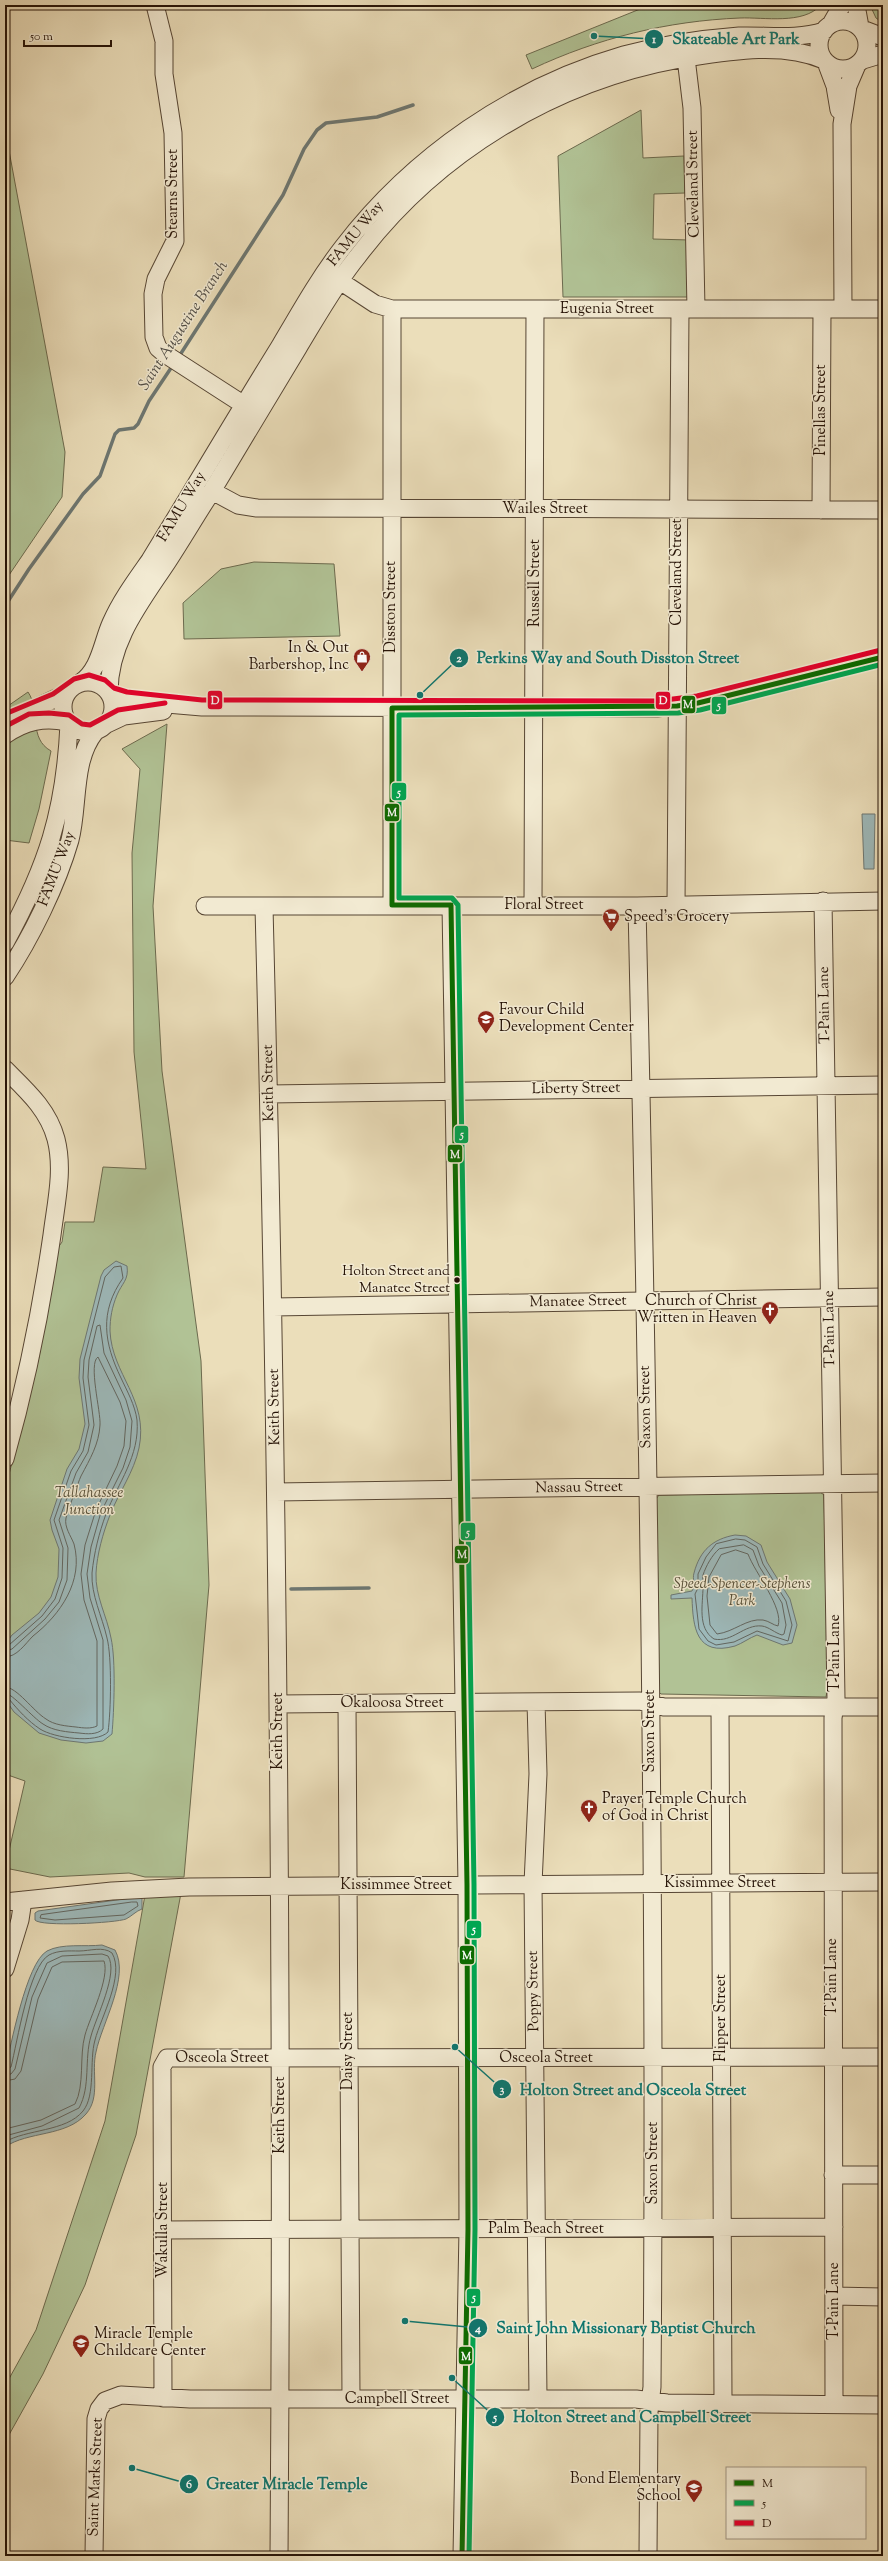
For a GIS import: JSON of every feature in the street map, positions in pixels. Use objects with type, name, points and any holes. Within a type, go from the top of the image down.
[{"type":"street","name":"Stearns Street","points":[[155,5],[164,41],[164,74],[173,133],[175,241],[156,280],[153,294],[154,337],[158,348],[165,354],[185,369],[244,405]]},
{"type":"street","points":[[842,5],[819,45],[835,86],[842,124]]},
{"type":"street","points":[[843,309],[842,124],[848,86],[868,46],[861,28],[856,5]]},
{"type":"street","name":"FAMU Way","points":[[5,943],[38,877],[53,836],[63,798],[68,723],[63,708],[73,688],[93,669],[111,624],[122,602],[166,534],[310,296],[352,236],[402,181],[438,151],[478,122],[547,84],[627,54],[710,39],[807,34],[844,21],[883,37]]},
{"type":"street","name":"FAMU Way","points":[[5,977],[29,935],[62,863],[73,824],[84,752],[113,710],[109,693],[111,663],[124,629],[212,490],[340,281],[367,244],[409,198],[446,166],[491,134],[535,108],[578,89],[631,71],[686,58],[737,52],[776,50],[800,52],[843,69],[883,54]]},
{"type":"street","name":"Cleveland Street","points":[[676,906],[678,507],[688,309],[692,108],[686,58]]},
{"type":"street","name":"Eugenia Street","points":[[340,281],[375,304],[392,309],[883,310]]},
{"type":"street","name":"Disston Street","points":[[392,309],[390,508],[392,905]]},
{"type":"street","name":"Russell Street","points":[[533,905],[535,709],[535,309]]},
{"type":"street","name":"Pinellas Street","points":[[821,510],[822,309]]},
{"type":"street","name":"Wailes Street","points":[[212,490],[232,503],[251,508],[535,510],[678,507],[883,510]]},
{"type":"street","points":[[5,722],[73,688],[94,682],[109,693],[132,701],[202,707],[535,709],[677,706],[698,703],[883,657]]},
{"type":"street","points":[[5,734],[31,721],[49,720],[68,723],[79,731],[101,728],[128,715],[202,707]]},
{"type":"street","name":"Floral Street","points":[[206,906],[676,906],[823,901],[883,901]]},
{"type":"street","name":"T-Pain Lane","points":[[823,901],[833,1484],[834,1707],[832,1882],[834,2404]]},
{"type":"street","points":[[451,905],[457,1304],[462,1490],[467,1884],[468,2229],[462,2556]]},
{"type":"street","name":"Saxon Street","points":[[637,906],[648,1487],[653,2057],[654,2228],[648,2556]]},
{"type":"street","name":"Keith Street","points":[[264,907],[276,1492],[280,2058],[280,2556]]},
{"type":"street","points":[[5,1069],[38,1103],[52,1128],[59,1159],[58,1193],[37,1332],[5,1459]]},
{"type":"street","name":"Liberty Street","points":[[269,1094],[883,1085]]},
{"type":"street","name":"Manatee Street","points":[[273,1307],[883,1297]]},
{"type":"street","name":"Nassau Street","points":[[276,1492],[883,1483]]},
{"type":"street","name":"Okaloosa Street","points":[[278,1704],[640,1701],[664,1706],[883,1707]]},
{"type":"street","name":"Poppy Street","points":[[536,1702],[538,1774],[533,1884],[535,2229],[538,2400]]},
{"type":"street","name":"Daisy Street","points":[[346,1703],[348,2230],[351,2398]]},
{"type":"street","name":"Flipper Street","points":[[720,1707],[720,2057],[723,2402]]},
{"type":"street","name":"Kissimmee Street","points":[[5,1902],[160,1888],[467,1884],[883,1882]]},
{"type":"street","points":[[5,1968],[20,1920],[23,1900]]},
{"type":"street","name":"Osceola Street","points":[[164,2062],[170,2057],[883,2057]]},
{"type":"street","name":"Wakulla Street","points":[[163,2398],[164,2062]]},
{"type":"street","points":[[833,2174],[883,2174]]},
{"type":"street","name":"Palm Beach Street","points":[[163,2230],[834,2227]]},
{"type":"street","points":[[834,2296],[883,2297]]},
{"type":"street","name":"Campbell Street","points":[[105,2401],[121,2395],[163,2398],[464,2399],[883,2405]]},
{"type":"street","name":"Saint Marks Street","points":[[94,2556],[95,2424],[99,2408],[105,2401]]},
{"type":"green space","points":[[650,5],[821,5],[813,11],[794,18],[740,18],[660,27],[633,33],[582,48],[532,69],[526,55]]},
{"type":"green space","points":[[870,5],[883,5],[883,23],[876,18]]},
{"type":"green space","points":[[641,110],[643,158],[684,156],[685,193],[654,194],[653,239],[689,240],[689,297],[563,297],[558,156]]},
{"type":"green space","points":[[5,129],[65,452],[62,497],[5,581]]},
{"type":"green space","points":[[254,562],[334,564],[340,636],[184,639],[183,603],[221,569]]},
{"type":"green space","points":[[28,692],[34,707],[37,732],[44,746],[51,751],[39,809],[29,843],[5,840],[5,708]]},
{"type":"green space","name":"Tallahassee Junction","points":[[167,724],[153,906],[162,1071],[201,1361],[209,1585],[184,1877],[145,1877],[129,1873],[50,1877],[5,1868],[25,1781],[5,1774],[5,1490],[39,1357],[57,1249],[62,1242],[65,1222],[94,1222],[103,1167],[146,1169],[134,1052],[132,853],[140,769],[122,749]]},
{"type":"green space","name":"Speed-Spencer-Stephens Park","points":[[820,1492],[824,1495],[828,1686],[826,1697],[661,1694],[659,1692],[656,1499],[659,1495]]},
{"type":"green space","points":[[181,1893],[136,2135],[85,2285],[43,2374],[5,2442],[5,2386],[36,2330],[105,2121],[145,1895]]},
{"type":"water","points":[[862,814],[875,814],[874,869],[864,869]]},
{"type":"water","points":[[116,1261],[127,1266],[127,1275],[117,1295],[110,1322],[112,1347],[135,1401],[141,1431],[137,1457],[107,1522],[101,1544],[96,1573],[97,1590],[113,1647],[114,1686],[112,1734],[103,1741],[86,1743],[61,1740],[39,1733],[14,1712],[5,1699],[6,1643],[12,1635],[39,1613],[51,1597],[58,1577],[59,1549],[50,1520],[67,1469],[79,1449],[85,1424],[79,1378],[80,1359],[101,1276],[104,1270]]},
{"type":"water","points":[[735,1535],[746,1536],[761,1545],[767,1562],[790,1599],[797,1625],[792,1643],[783,1645],[757,1635],[735,1646],[722,1648],[712,1647],[699,1637],[694,1619],[692,1598],[671,1599],[671,1595],[692,1591],[697,1565],[708,1547],[720,1539]]},
{"type":"water","points":[[131,1898],[142,1898],[142,1909],[126,1919],[94,1923],[63,1924],[40,1922],[35,1920],[35,1913],[38,1911]]},
{"type":"water","points":[[102,1945],[115,1950],[119,1961],[119,1973],[113,2000],[96,2052],[94,2068],[95,2084],[91,2107],[78,2121],[68,2127],[25,2138],[5,2147],[3,2097],[5,2070],[20,2006],[32,1971],[39,1959],[47,1951],[67,1946]]},
{"type":"waterway","name":"Saint Augustine Branch","points":[[178,358],[283,195],[304,149],[317,130],[326,123],[377,117],[413,105]]},
{"type":"waterway","name":"Saint Augustine Branch","points":[[5,606],[29,569],[83,494],[100,476],[115,434],[119,430],[134,428],[138,424],[149,401],[173,365]]},
{"type":"waterway","points":[[291,1589],[369,1588]]},
{"type":"transit line","name":"D","points":[[5,714],[53,694],[74,679],[89,675],[105,680],[114,688],[127,692],[202,700],[657,701],[697,696],[881,650]]},
{"type":"transit line","name":"M","points":[[462,2556],[468,2229],[467,1885],[451,905],[392,905],[392,708],[677,706],[698,703],[883,657]]},
{"type":"transit line","name":"5","points":[[469,2556],[475,2229],[474,1885],[458,905],[452,898],[399,898],[399,715],[678,713],[700,710],[883,664]]},
{"type":"transit line","name":"D","points":[[8,725],[29,714],[49,713],[69,715],[82,724],[90,725],[118,710],[165,703]]},
{"type":"place","name":"Skateable Art Park","points":[[594,36]]},
{"type":"place","name":"In & Out Barbershop, Inc","points":[[362,672]]},
{"type":"place","name":"Perkins Way and South Disston Street","points":[[420,695]]},
{"type":"place","name":"Speed's Grocery","points":[[611,932]]},
{"type":"place","name":"Favour Child Development Center","points":[[486,1034]]},
{"type":"place","name":"Holton Street and Manatee Street","points":[[457,1280]]},
{"type":"place","name":"Church of Christ Written in Heaven","points":[[770,1325]]},
{"type":"place","name":"Prayer Temple Church of God in Christ","points":[[589,1823]]},
{"type":"place","name":"Holton Street and Osceola Street","points":[[455,2047]]},
{"type":"place","name":"Saint John Missionary Baptist Church","points":[[405,2321]]},
{"type":"place","name":"Miracle Temple Childcare Center","points":[[81,2358]]},
{"type":"place","name":"Holton Street and Campbell Street","points":[[452,2378]]},
{"type":"place","name":"Greater Miracle Temple","points":[[132,2468]]},
{"type":"place","name":"Bond Elementary School","points":[[694,2503]]}]
